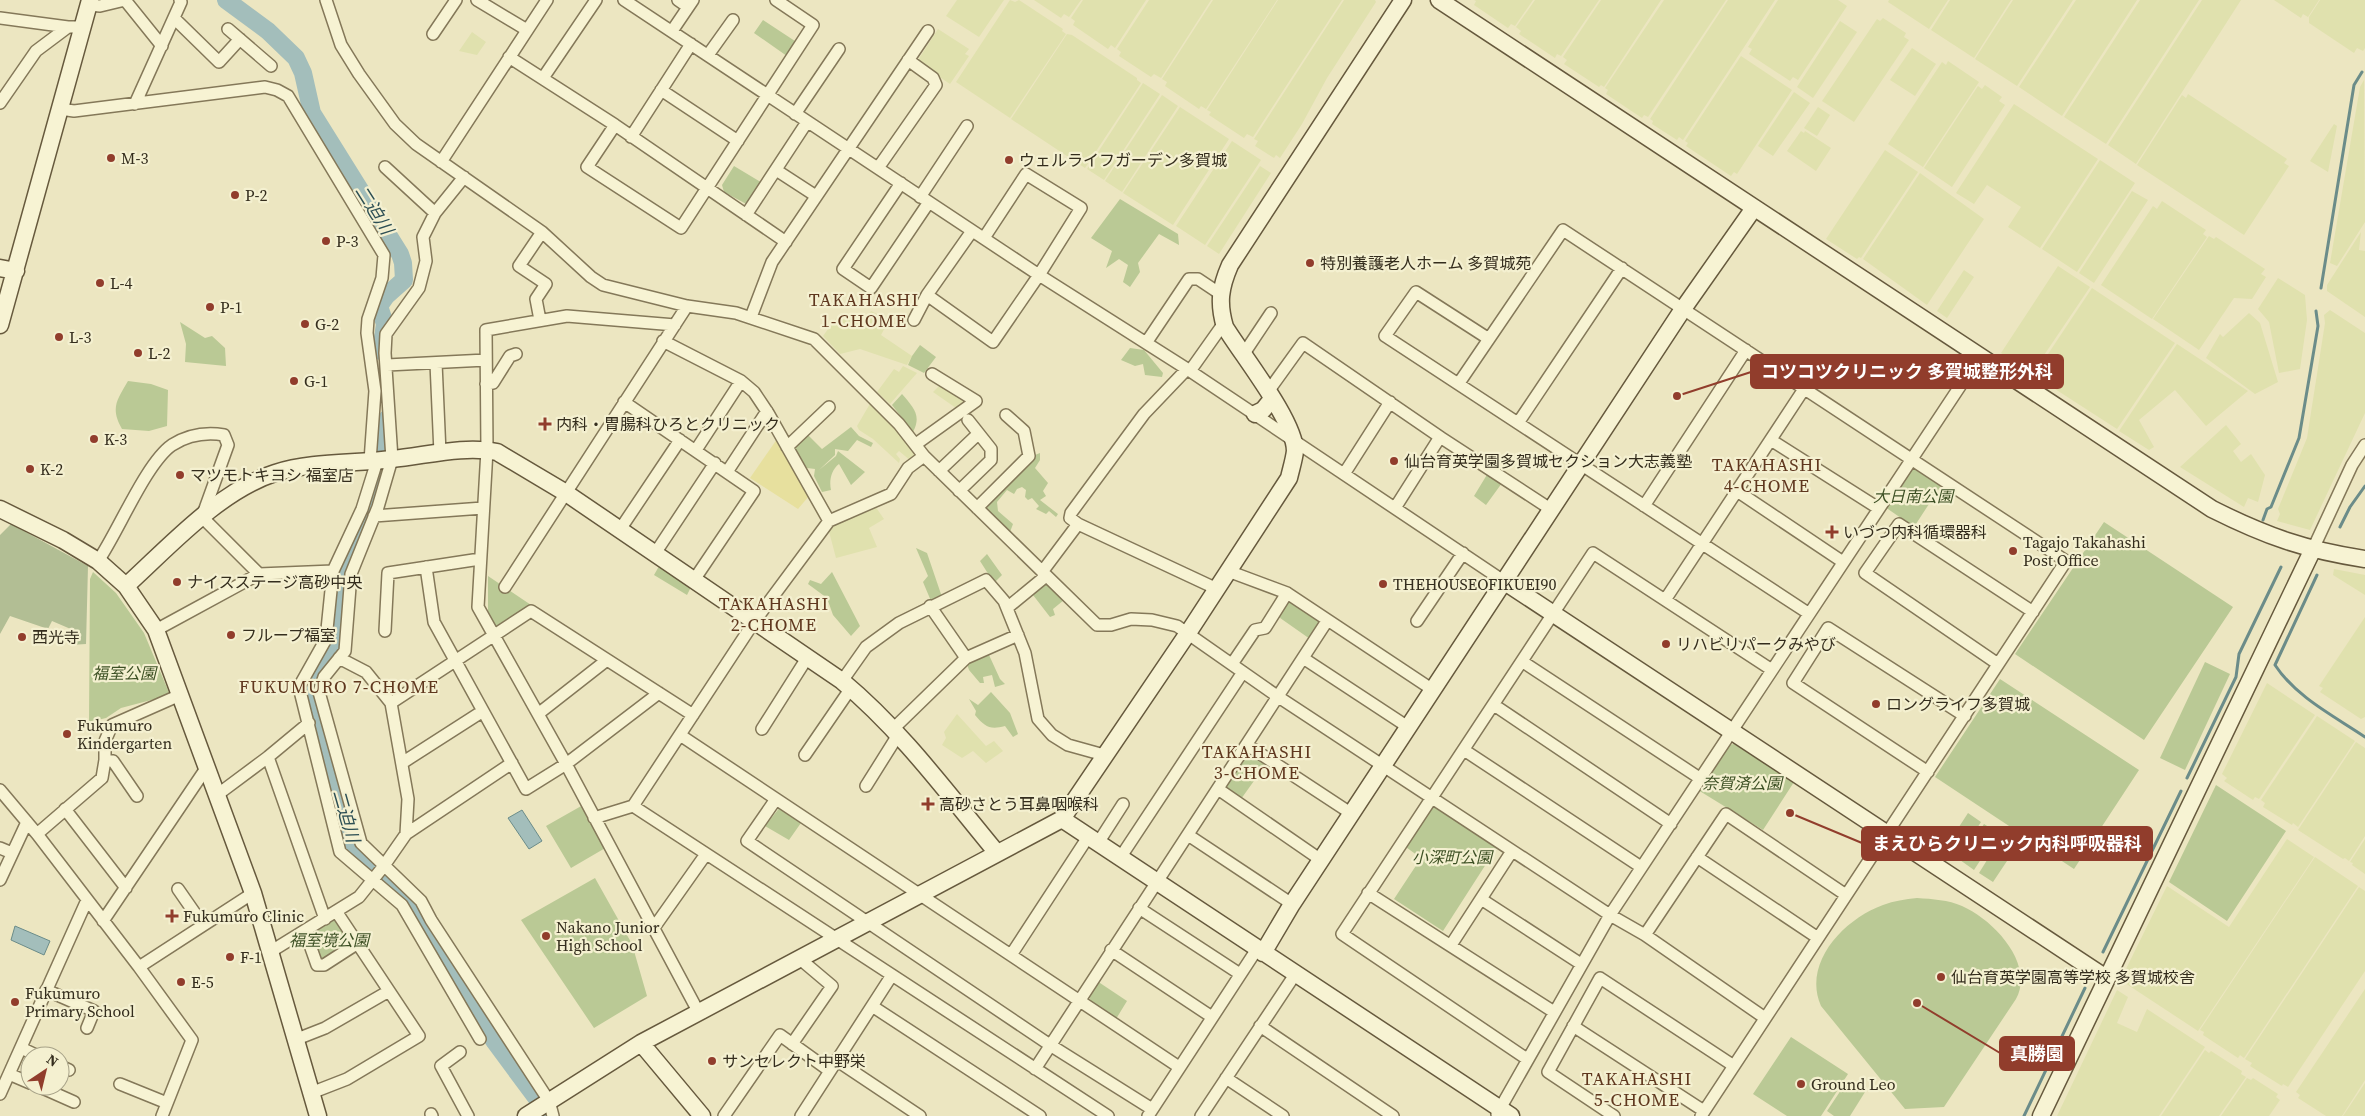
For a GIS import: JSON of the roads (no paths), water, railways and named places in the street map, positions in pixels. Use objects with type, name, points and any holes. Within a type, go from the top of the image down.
[{"type":"street","points":[[0,325],[8,269],[60,109],[75,27],[90,2],[100,6],[125,0],[162,46]]},
{"type":"street","points":[[136,104],[175,19],[180,0]]},
{"type":"street","points":[[326,0],[342,45],[364,81],[395,124],[416,144],[542,232],[591,277],[603,285],[687,306],[736,313],[814,339],[899,424],[924,456],[1097,625],[1111,625],[1131,619],[1152,620],[1177,626],[1383,767],[1610,915],[1645,935],[1765,1018]]},
{"type":"street","points":[[433,34],[456,0]]},
{"type":"street","points":[[477,0],[527,30]]},
{"type":"street","points":[[441,162],[546,0]]},
{"type":"street","points":[[543,78],[596,0]]},
{"type":"street","points":[[624,0],[972,231],[1189,370],[1506,582],[2106,978]]},
{"type":"street","points":[[672,32],[691,4],[678,0]]},
{"type":"street","points":[[615,125],[587,167],[681,228],[813,25],[776,0]]},
{"type":"street","points":[[464,177],[435,213],[423,237],[426,261],[419,288],[386,334],[380,460],[374,516],[351,574],[345,651],[324,677],[319,692],[361,843],[383,867],[421,901],[542,1109],[641,1044],[1062,819],[1188,633],[1215,588],[1289,478],[1295,452],[1293,440],[1270,396],[1242,355],[1224,323],[1220,312],[1220,293],[1230,265],[1403,0]]},
{"type":"street","points":[[1439,0],[2212,509],[2250,528],[2296,546],[2365,559]]},
{"type":"street","points":[[0,18],[75,27]]},
{"type":"street","points":[[175,19],[220,62],[240,38]]},
{"type":"street","points":[[708,56],[733,20]]},
{"type":"street","points":[[0,104],[36,51],[75,27]]},
{"type":"street","points":[[228,29],[271,66]]},
{"type":"street","points":[[751,317],[772,262],[928,30]]},
{"type":"street","points":[[631,137],[691,44]]},
{"type":"street","points":[[795,114],[840,49]]},
{"type":"street","points":[[509,57],[615,125],[786,242]]},
{"type":"street","points":[[878,168],[936,84],[934,78],[908,60]]},
{"type":"street","points":[[60,109],[74,110],[136,104],[265,87],[277,90],[288,96],[294,104],[384,255],[382,278],[368,319],[367,333],[375,390],[380,460],[362,509],[333,570],[326,639],[299,687],[340,852],[402,905],[480,1039]]},
{"type":"street","points":[[661,90],[738,141]]},
{"type":"street","points":[[746,215],[808,122]]},
{"type":"street","points":[[901,183],[843,269],[870,288],[967,126]]},
{"type":"street","points":[[385,167],[435,213]]},
{"type":"street","points":[[776,170],[816,196]]},
{"type":"street","points":[[927,296],[993,342],[1040,275],[1081,208],[1026,174],[984,238]]},
{"type":"street","points":[[776,799],[747,841],[1150,1113],[1240,974],[1260,951],[1292,904],[1506,582],[1683,309],[1754,208]]},
{"type":"street","points":[[1459,383],[1563,230],[2066,561],[1702,1114],[1573,1026]]},
{"type":"street","points":[[914,320],[927,296],[972,231]]},
{"type":"street","points":[[540,320],[536,299],[546,284],[519,266],[542,232]]},
{"type":"street","points":[[1518,423],[1622,268]]},
{"type":"street","points":[[1146,343],[1189,279],[1198,279],[1220,293]]},
{"type":"street","points":[[1489,339],[1416,292],[1386,336],[1808,613]]},
{"type":"street","points":[[505,587],[687,306]]},
{"type":"street","points":[[1242,355],[1271,313]]},
{"type":"street","points":[[675,325],[567,316],[486,330],[486,450],[478,607],[566,764],[699,1013]]},
{"type":"street","points":[[1215,588],[1078,524],[1070,518],[1071,512],[1144,414],[1189,370],[1224,323]]},
{"type":"street","points":[[663,341],[741,381],[754,392],[767,411],[828,521]]},
{"type":"street","points":[[1255,414],[1263,410],[1303,342],[1440,437],[1552,510]]},
{"type":"street","points":[[1644,506],[1746,350]]},
{"type":"street","points":[[486,384],[493,383],[510,356],[516,354]]},
{"type":"street","points":[[1062,819],[1296,973],[1502,1114],[1527,1059],[1580,964],[1610,915],[1701,779],[1808,613],[1980,356]]},
{"type":"street","points":[[386,365],[486,360]]},
{"type":"street","points":[[436,362],[440,453]]},
{"type":"street","points":[[916,444],[976,401],[932,374]]},
{"type":"street","points":[[696,450],[741,381]]},
{"type":"street","points":[[1665,600],[1804,388]]},
{"type":"street","points":[[624,402],[754,491],[694,580]]},
{"type":"street","points":[[1344,474],[1390,402]]},
{"type":"street","points":[[787,447],[830,407]]},
{"type":"street","points":[[727,472],[767,411]]},
{"type":"street","points":[[976,508],[1029,456],[1024,431],[1006,415]]},
{"type":"street","points":[[959,491],[991,460],[991,449],[968,420]]},
{"type":"street","points":[[98,561],[155,463],[167,449],[193,436],[209,432],[224,435],[228,445],[202,517]]},
{"type":"street","points":[[939,471],[978,434]]},
{"type":"street","points":[[1395,508],[1440,437]]},
{"type":"street","points":[[620,531],[680,440]]},
{"type":"street","points":[[1770,440],[1878,508]]},
{"type":"street","points":[[2041,1116],[2313,550],[2352,464],[2365,445]]},
{"type":"street","points":[[126,586],[202,517],[232,494],[276,473],[310,466],[440,453],[486,450],[497,452],[566,493],[846,685],[873,707],[896,732],[997,854]]},
{"type":"street","points":[[594,818],[633,806],[754,622],[828,521],[891,494],[908,468],[924,456]]},
{"type":"street","points":[[654,555],[715,463]]},
{"type":"street","points":[[1738,491],[1843,562]]},
{"type":"street","points":[[374,516],[483,508]]},
{"type":"street","points":[[0,509],[63,540],[98,561],[126,586],[156,630],[254,892],[318,1116]]},
{"type":"street","points":[[202,517],[259,574]]},
{"type":"street","points":[[1007,608],[1044,574],[1078,524]]},
{"type":"street","points":[[1998,664],[1865,573],[1899,524],[2033,612]]},
{"type":"street","points":[[1417,621],[1463,553]]},
{"type":"street","points":[[1527,1059],[1342,934],[1523,662],[1593,553],[1772,670]]},
{"type":"street","points":[[385,632],[388,573],[480,559]]},
{"type":"street","points":[[426,567],[434,622],[526,790],[566,764],[659,693]]},
{"type":"street","points":[[156,630],[259,574],[333,570]]},
{"type":"street","points":[[1228,571],[1287,593],[1433,690]]},
{"type":"street","points":[[805,755],[866,647],[899,623],[930,606],[986,580],[1004,601],[1025,653],[1038,719],[1052,735],[1068,745],[1104,755]]},
{"type":"street","points":[[1232,664],[1255,630],[1265,628],[1287,593]]},
{"type":"street","points":[[930,606],[966,658]]},
{"type":"street","points":[[391,702],[531,611],[693,715]]},
{"type":"street","points":[[1035,1069],[1078,1000],[1247,745],[1327,620]]},
{"type":"street","points":[[1928,772],[1793,683],[1828,628],[1965,716]]},
{"type":"street","points":[[866,786],[896,732],[966,658],[1018,635]]},
{"type":"street","points":[[339,658],[366,672],[391,702],[408,799],[406,834]]},
{"type":"street","points":[[762,729],[807,658]]},
{"type":"street","points":[[1303,658],[1408,727]]},
{"type":"street","points":[[538,714],[607,660]]},
{"type":"street","points":[[1523,662],[1701,779]]},
{"type":"street","points":[[1120,858],[1243,672]]},
{"type":"street","points":[[37,834],[102,778],[105,760],[104,741],[112,725],[180,695]]},
{"type":"street","points":[[1494,706],[1671,824]]},
{"type":"street","points":[[402,763],[483,711]]},
{"type":"street","points":[[217,795],[268,757],[309,722]]},
{"type":"street","points":[[680,735],[1179,1067]]},
{"type":"street","points":[[1247,745],[1352,814]]},
{"type":"street","points":[[1464,750],[1641,867]]},
{"type":"street","points":[[268,757],[325,919]]},
{"type":"street","points":[[105,760],[113,761],[137,796]]},
{"type":"street","points":[[270,952],[359,897],[406,834],[512,763]]},
{"type":"street","points":[[103,921],[207,767]]},
{"type":"street","points":[[1218,789],[1321,860]]},
{"type":"street","points":[[0,790],[37,834],[139,967],[192,1040],[162,1116]]},
{"type":"street","points":[[1011,955],[1093,840],[1123,804]]},
{"type":"street","points":[[633,806],[1108,1116]]},
{"type":"street","points":[[65,809],[126,888]]},
{"type":"street","points":[[1645,935],[1726,814],[1846,895]]},
{"type":"street","points":[[0,880],[27,822]]},
{"type":"street","points":[[1188,835],[1292,904]]},
{"type":"street","points":[[0,848],[12,853]]},
{"type":"street","points":[[1451,945],[1512,851]]},
{"type":"street","points":[[653,930],[706,854]]},
{"type":"street","points":[[1697,857],[1818,938]]},
{"type":"street","points":[[178,888],[203,925]]},
{"type":"street","points":[[139,967],[254,892]]},
{"type":"street","points":[[1368,893],[1554,1012]]},
{"type":"street","points":[[1481,899],[1580,964]]},
{"type":"street","points":[[21,1046],[87,900]]},
{"type":"street","points":[[1139,908],[1240,974]]},
{"type":"street","points":[[311,1093],[347,1079],[419,1036],[336,911]]},
{"type":"street","points":[[305,931],[317,965],[324,965],[358,944]]},
{"type":"street","points":[[1111,950],[1212,1017]]},
{"type":"street","points":[[792,1044],[832,986],[800,959]]},
{"type":"street","points":[[1200,1116],[1296,973]]},
{"type":"street","points":[[802,1116],[836,1060],[892,976]]},
{"type":"street","points":[[1614,1116],[1548,1072],[1600,978],[1734,1066]]},
{"type":"street","points":[[46,990],[94,1011],[86,1028]]},
{"type":"street","points":[[297,1039],[325,1028],[389,990]]},
{"type":"street","points":[[872,1006],[1040,1116]]},
{"type":"street","points":[[1260,1026],[1393,1116]]},
{"type":"street","points":[[724,1116],[780,1035],[830,1071]]},
{"type":"street","points":[[641,1044],[702,1116]]},
{"type":"street","points":[[0,1094],[20,1048]]},
{"type":"street","points":[[460,1052],[441,1066],[468,1116]]},
{"type":"street","points":[[836,1060],[920,1116]]},
{"type":"street","points":[[9,1074],[20,1079]]},
{"type":"street","points":[[1226,1078],[1283,1116]]},
{"type":"street","points":[[120,1084],[167,1103]]},
{"type":"street","points":[[60,1096],[74,1102]]},
{"type":"water","points":[[522,810],[542,841],[529,849],[508,818]]},
{"type":"water","points":[[15,926],[50,941],[44,955],[11,940]]},
{"type":"waterway","name":"二迫川","points":[[226,0],[268,31],[296,58],[303,73],[312,113],[400,254],[403,263],[404,280],[386,296],[379,306],[385,324],[381,351]]},
{"type":"waterway","points":[[2321,288],[2354,85],[2362,72]]},
{"type":"waterway","points":[[2263,520],[2267,509],[2271,507],[2299,438],[2318,326],[2316,311]]},
{"type":"waterway","name":"二迫川","points":[[384,453],[387,419]]},
{"type":"waterway","name":"二迫川","points":[[382,467],[366,519],[347,561],[337,645],[329,665],[317,683],[312,695],[323,728],[349,836],[356,853],[375,873],[419,912],[428,942],[455,985],[470,1001],[495,1042],[538,1100],[546,1116]]},
{"type":"waterway","points":[[2340,527],[2350,507],[2365,486]]},
{"type":"waterway","points":[[2187,778],[2236,677],[2239,654],[2281,567]]},
{"type":"waterway","points":[[2317,575],[2275,665],[2294,687],[2305,696],[2365,737]]},
{"type":"waterway","points":[[2103,952],[2181,791]]},
{"type":"waterway","points":[[2024,1116],[2085,988]]},
{"type":"place","name":"M-3","points":[[111,158]]},
{"type":"place","name":"ウェルライフガーデン多賀城","points":[[1009,160]]},
{"type":"place","name":"P-2","points":[[235,195]]},
{"type":"place","name":"P-3","points":[[326,241]]},
{"type":"place","name":"特別養護老人ホーム 多賀城苑","points":[[1310,263]]},
{"type":"place","name":"L-4","points":[[100,283]]},
{"type":"place","name":"P-1","points":[[210,307]]},
{"type":"place","name":"G-2","points":[[305,324]]},
{"type":"place","name":"L-3","points":[[59,337]]},
{"type":"place","name":"L-2","points":[[138,353]]},
{"type":"place","name":"G-1","points":[[294,381]]},
{"type":"place","name":"コツコツクリニック 多賀城整形外科","points":[[1677,396]]},
{"type":"place","name":"内科・胃腸科ひろとクリニック","points":[[545,424]]},
{"type":"place","name":"K-3","points":[[94,439]]},
{"type":"place","name":"仙台育英学園多賀城セクション大志義塾","points":[[1394,461]]},
{"type":"place","name":"K-2","points":[[30,469]]},
{"type":"place","name":"マツモトキヨシ 福室店","points":[[180,475]]},
{"type":"place","name":"いづつ内科循環器科","points":[[1832,532]]},
{"type":"place","name":"Tagajo Takahashi Post Office","points":[[2013,551]]},
{"type":"place","name":"ナイスステージ高砂中央","points":[[177,582]]},
{"type":"place","name":"THEHOUSEOFIKUEI90","points":[[1383,584]]},
{"type":"place","name":"フループ福室","points":[[231,635]]},
{"type":"place","name":"西光寺","points":[[22,637]]},
{"type":"place","name":"リハビリパークみやび","points":[[1666,644]]},
{"type":"place","name":"ロングライフ多賀城","points":[[1876,704]]},
{"type":"place","name":"Fukumuro Kindergarten","points":[[67,734]]},
{"type":"place","name":"高砂さとう耳鼻咽喉科","points":[[928,804]]},
{"type":"place","name":"まえひらクリニック内科呼吸器科","points":[[1790,813]]},
{"type":"place","name":"Fukumuro Clinic","points":[[172,916]]},
{"type":"place","name":"Nakano Junior High School","points":[[546,936]]},
{"type":"place","name":"F-1","points":[[230,957]]},
{"type":"place","name":"仙台育英学園高等学校 多賀城校舎","points":[[1941,977]]},
{"type":"place","name":"E-5","points":[[181,982]]},
{"type":"place","name":"Fukumuro Primary School","points":[[15,1002]]},
{"type":"place","name":"真勝園","points":[[1917,1003]]},
{"type":"place","name":"サンセレクト中野栄","points":[[712,1061]]},
{"type":"place","name":"Ground Leo","points":[[1801,1084]]},
{"type":"district","name":"TAKAHASHI 1-CHOME","points":[[864,310]]},
{"type":"district","name":"TAKAHASHI 4-CHOME","points":[[1767,475]]},
{"type":"district","name":"TAKAHASHI 2-CHOME","points":[[774,614]]},
{"type":"district","name":"FUKUMURO 7-CHOME","points":[[339,687]]},
{"type":"district","name":"TAKAHASHI 3-CHOME","points":[[1257,762]]},
{"type":"district","name":"TAKAHASHI 5-CHOME","points":[[1637,1089]]},
{"type":"park label","name":"大日南公園","points":[[1913,496]]},
{"type":"park label","name":"福室公園","points":[[124,673]]},
{"type":"park label","name":"奈賀済公園","points":[[1742,783]]},
{"type":"park label","name":"小深町公園","points":[[1452,857]]},
{"type":"park label","name":"福室境公園","points":[[329,940]]}]
